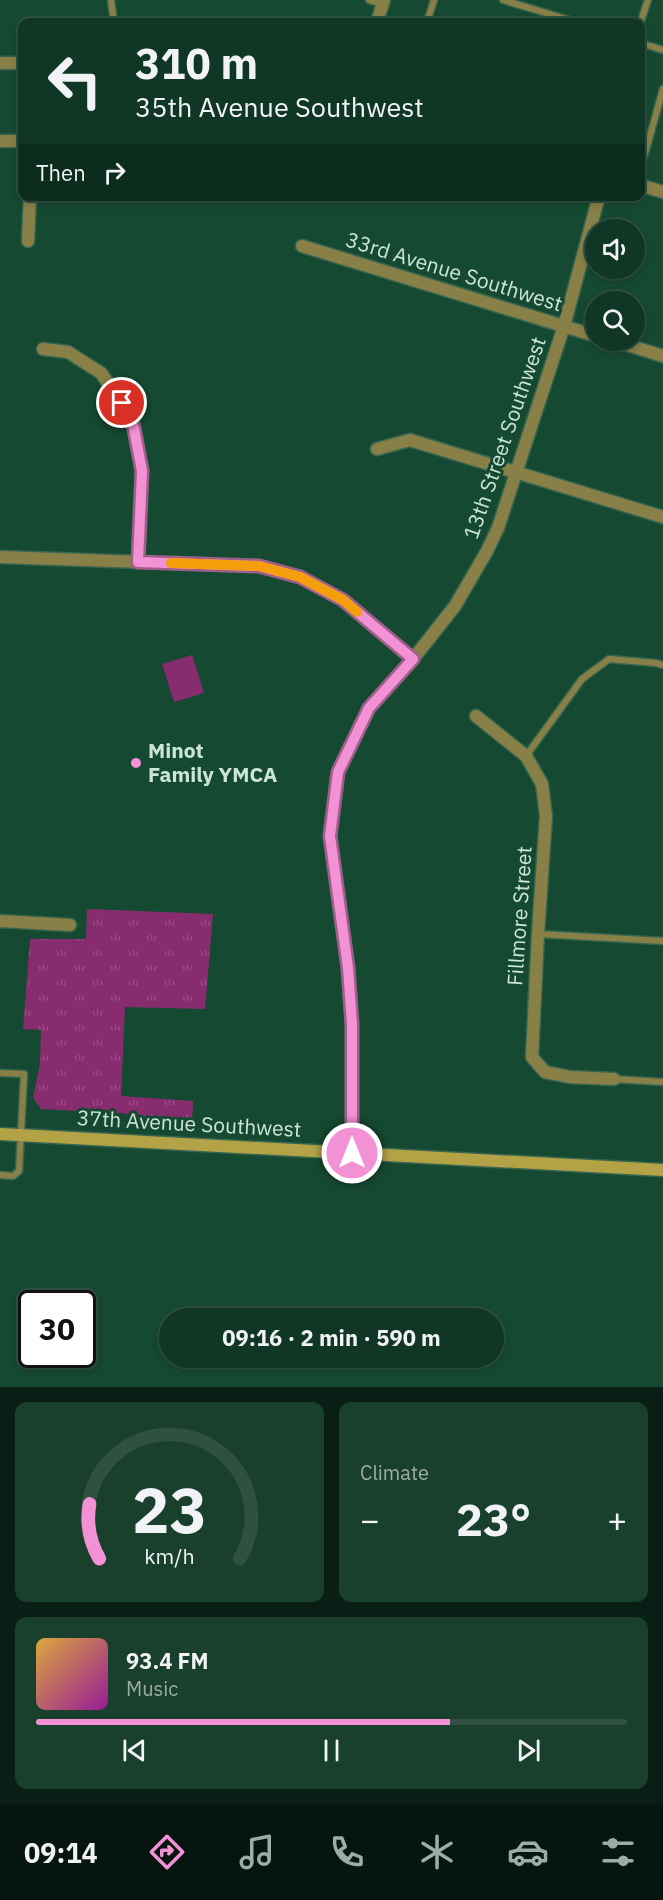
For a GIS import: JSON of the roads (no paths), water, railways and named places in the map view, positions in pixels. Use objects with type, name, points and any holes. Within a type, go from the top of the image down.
[{"type":"main road","name":"37th Avenue Southwest","points":[[0,1134],[663,1170]]},
{"type":"street","points":[[378,18],[383,2]]},
{"type":"street","points":[[0,63],[18,63]]},
{"type":"street","points":[[0,141],[18,141]]},
{"type":"street","points":[[645,187],[663,192]]},
{"type":"street","points":[[28,241],[30,201]]},
{"type":"street","name":"13th Street Southwest","points":[[352,1153],[352,1024],[348,968],[330,836],[338,772],[369,708],[413,659],[455,606],[498,528],[518,473],[564,326],[598,201]]},
{"type":"street","name":"33rd Avenue Southwest","points":[[302,246],[585,333]]},
{"type":"street","points":[[43,349],[68,352],[101,373],[132,418],[142,471],[138,562]]},
{"type":"street","points":[[645,350],[663,356]]},
{"type":"street","points":[[377,449],[410,440],[663,517]]},
{"type":"street","points":[[0,557],[259,566],[300,577],[343,600],[413,659]]},
{"type":"street","name":"Fillmore Street","points":[[476,716],[526,756],[542,784],[546,816],[532,1057],[545,1072],[570,1077],[615,1079]]},
{"type":"street","points":[[0,921],[70,925]]},
{"type":"lane","points":[[111,0],[113,18]]},
{"type":"lane","points":[[369,0],[383,2]]},
{"type":"lane","points":[[428,18],[434,0]]},
{"type":"lane","points":[[503,0],[563,18]]},
{"type":"lane","points":[[642,18],[648,0]]},
{"type":"lane","points":[[645,45],[663,50]]},
{"type":"lane","points":[[645,153],[663,89]]},
{"type":"lane","points":[[526,756],[582,679],[609,659],[663,665]]},
{"type":"lane","points":[[538,934],[663,941]]},
{"type":"lane","points":[[0,1073],[24,1074],[18,1171],[13,1176],[0,1175]]},
{"type":"lane","points":[[615,1079],[663,1082]]},
{"type":"place","name":"Minot Family YMCA","points":[[136,763]]}]
